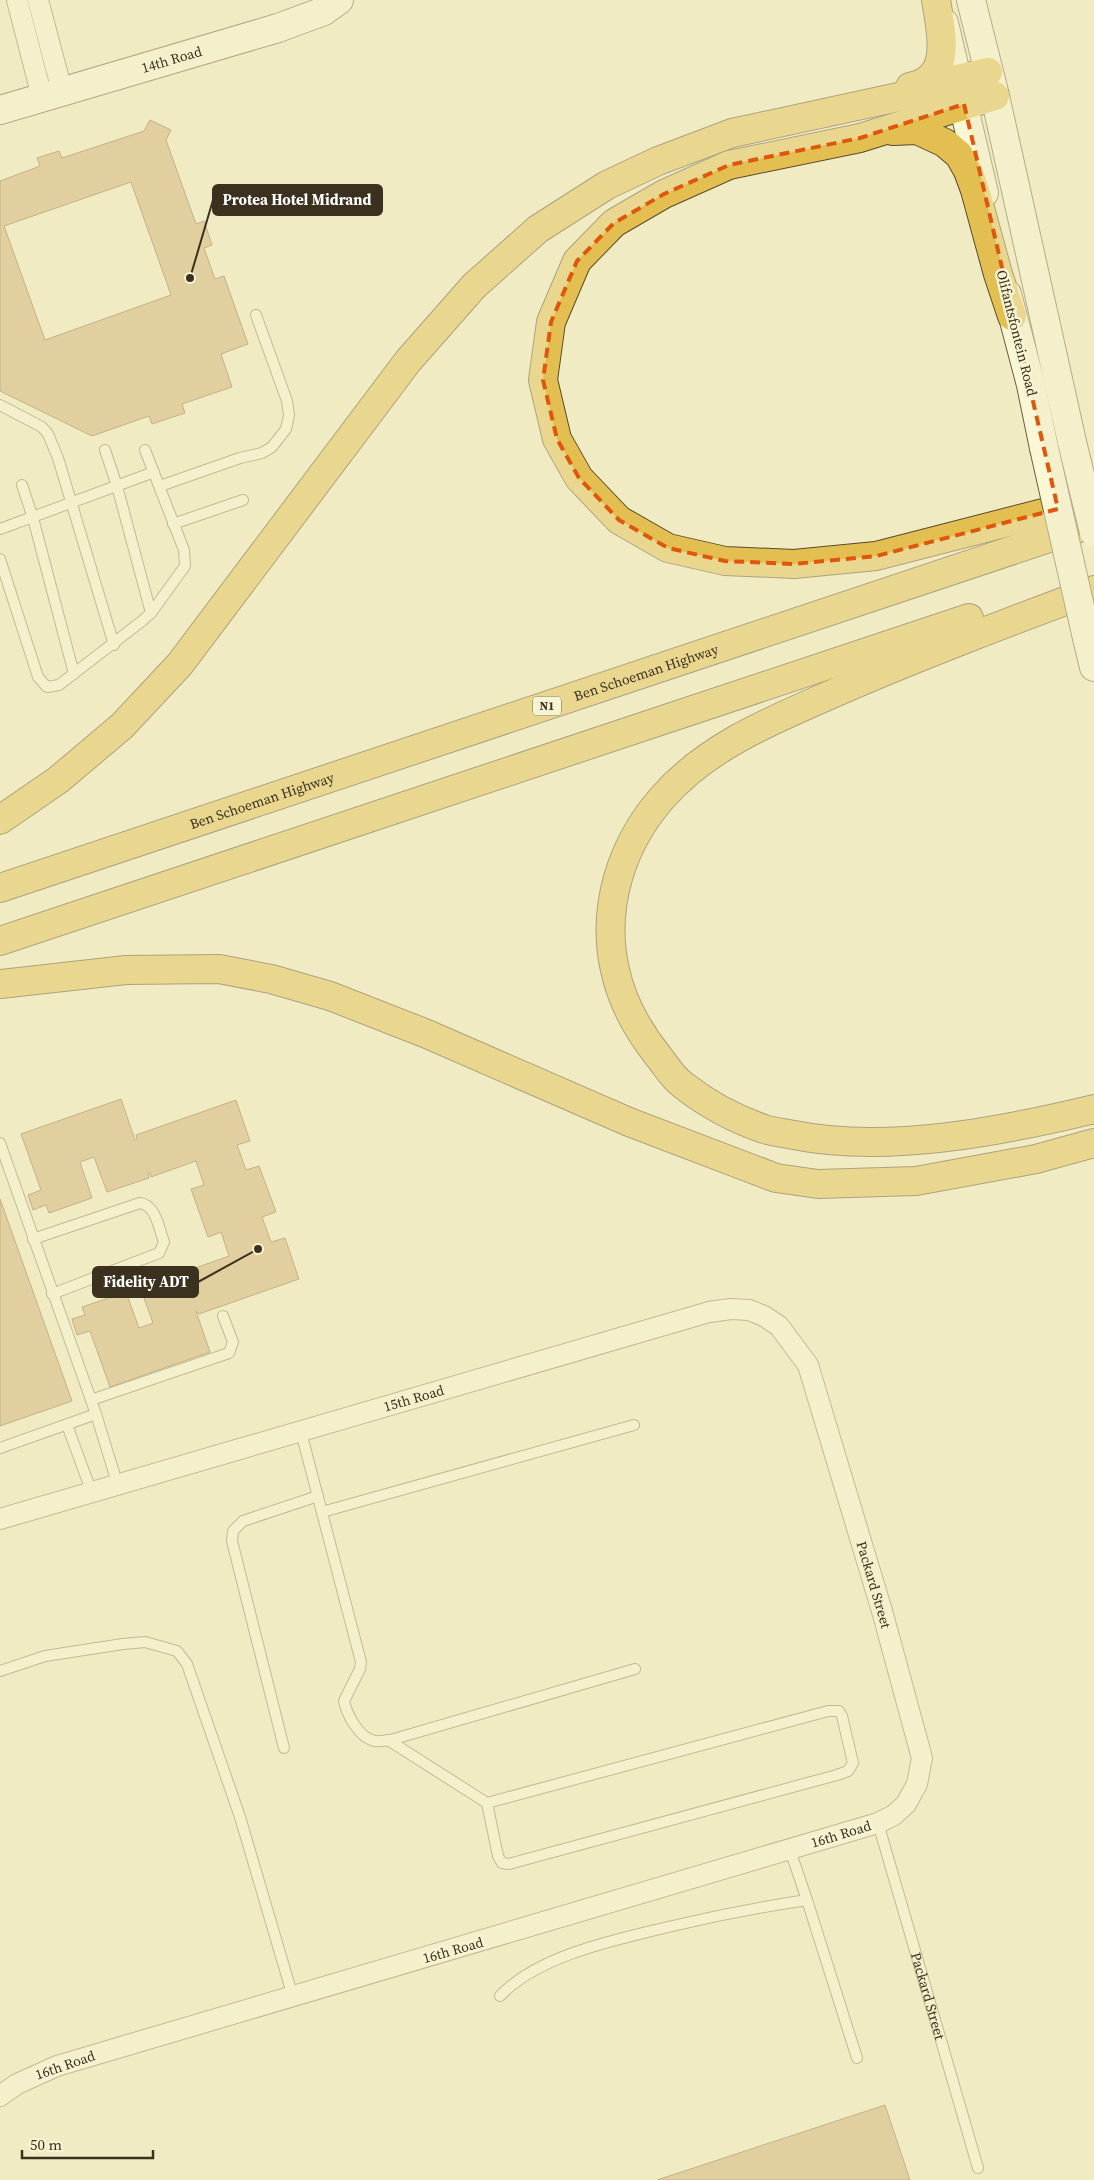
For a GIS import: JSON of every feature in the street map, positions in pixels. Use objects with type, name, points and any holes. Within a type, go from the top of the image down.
[{"type":"highway","points":[[854,107],[885,94],[917,86],[932,75],[941,59],[942,47],[937,0]]},
{"type":"highway","points":[[860,138],[961,92],[991,84]]},
{"type":"highway","points":[[0,820],[58,780],[122,726],[180,664],[408,361],[474,286],[538,229],[607,185],[658,161],[732,133],[917,93],[961,92]]},
{"type":"highway","points":[[1012,316],[998,274],[975,190],[968,171],[958,155],[945,143],[917,130],[887,132],[729,166],[664,194],[614,223],[577,261],[550,322],[543,380],[557,439],[579,478],[619,520],[668,548],[724,561],[794,564],[876,556],[1094,500]]},
{"type":"highway","name":"Ben Schoeman Highway","points":[[0,888],[1094,523]]},
{"type":"highway","points":[[0,941],[1094,576]]},
{"type":"highway","points":[[1094,590],[925,654],[772,720],[729,743],[685,774],[662,798],[644,823],[624,857],[613,891],[610,926],[612,957],[619,988],[634,1022],[654,1050],[680,1084],[721,1110],[766,1130],[822,1141],[871,1142],[937,1137],[1017,1126],[1094,1109]]},
{"type":"highway","points":[[0,984],[126,970],[219,969],[271,980],[330,996],[356,1006],[436,1038],[629,1122],[776,1178],[810,1183],[872,1184],[916,1181],[1036,1159],[1094,1143]]},
{"type":"main road","name":"14th Road","points":[[0,110],[278,28],[324,11],[339,0]]},
{"type":"main road","name":"Olifantsfontein Road","points":[[937,0],[961,92],[1012,316],[1031,385],[1094,667]]},
{"type":"main road","name":"Olifantsfontein Road","points":[[971,0],[1094,532]]},
{"type":"street","points":[[17,0],[52,94]]},
{"type":"street","points":[[38,0],[52,94]]},
{"type":"street","name":"15th Road","points":[[0,1519],[709,1312],[731,1308],[749,1310],[764,1316],[779,1326],[808,1365]]},
{"type":"street","name":"Packard Street","points":[[808,1365],[919,1742],[922,1758],[921,1771],[917,1784],[906,1804]]},
{"type":"street","name":"16th Road","points":[[0,2096],[17,2084],[57,2066],[878,1823],[894,1815],[906,1804]]},
{"type":"lane","points":[[160,486],[262,452],[272,447],[286,429],[289,415],[288,401],[256,315]]},
{"type":"lane","points":[[2,408],[42,427],[48,434],[114,645]]},
{"type":"lane","points":[[105,450],[117,486],[151,613]]},
{"type":"lane","points":[[0,558],[38,677],[46,687],[54,687],[114,645],[151,613],[185,566],[184,550],[145,450]]},
{"type":"lane","points":[[0,529],[154,472]]},
{"type":"lane","points":[[22,485],[33,518],[74,674]]},
{"type":"lane","points":[[173,524],[243,500]]},
{"type":"lane","points":[[0,1143],[96,1414],[118,1486]]},
{"type":"lane","points":[[33,1239],[140,1203],[146,1204],[151,1208],[164,1242],[159,1253],[52,1294]]},
{"type":"lane","points":[[91,1400],[229,1353],[233,1342],[223,1316]]},
{"type":"lane","points":[[0,1448],[96,1414]]},
{"type":"lane","points":[[322,1512],[634,1424]]},
{"type":"lane","points":[[67,1425],[92,1493]]},
{"type":"lane","points":[[302,1432],[361,1662],[360,1669],[346,1696],[345,1705],[354,1723],[367,1738],[374,1741],[388,1740],[635,1669]]},
{"type":"lane","points":[[284,1748],[232,1541],[233,1531],[243,1521],[318,1496]]},
{"type":"lane","points":[[0,1670],[45,1656],[123,1644],[145,1642],[177,1651],[187,1664],[240,1817],[293,1997]]},
{"type":"lane","points":[[388,1740],[487,1803],[498,1856],[502,1863],[509,1864],[837,1775],[848,1771],[853,1763],[842,1716],[839,1711],[828,1711],[487,1803]]},
{"type":"lane","name":"Packard Street","points":[[878,1823],[978,2168]]},
{"type":"lane","points":[[790,1850],[858,2058]]},
{"type":"lane","points":[[500,1996],[517,1981],[544,1966],[626,1937],[743,1910],[807,1900]]},
{"type":"highlighted area","points":[[964,104],[1058,509],[876,556],[794,564],[725,561],[668,548],[619,520],[579,478],[557,439],[543,380],[551,322],[577,261],[614,223],[664,194],[729,165],[860,138]]},
{"type":"building","points":[[150,120],[171,130],[166,140],[196,224],[204,221],[212,245],[204,248],[215,279],[224,276],[248,344],[221,354],[232,387],[182,404],[185,413],[152,424],[149,416],[92,436],[0,391],[0,181],[40,166],[37,158],[59,151],[62,158],[144,131]],"holes":[[[131,182],[171,295],[45,340],[4,226]]]},
{"type":"building","points":[[121,1099],[135,1140],[137,1139],[136,1135],[236,1100],[250,1141],[237,1145],[246,1170],[259,1166],[276,1212],[262,1217],[271,1242],[285,1238],[299,1279],[199,1314],[196,1311],[210,1352],[110,1387],[90,1331],[77,1335],[72,1319],[85,1315],[82,1307],[126,1292],[139,1328],[153,1323],[140,1287],[182,1272],[184,1277],[186,1276],[184,1272],[229,1256],[221,1232],[208,1237],[191,1189],[204,1185],[196,1161],[151,1177],[150,1173],[148,1173],[149,1178],[107,1192],[94,1157],[80,1162],[92,1198],[49,1213],[46,1205],[33,1210],[28,1195],[41,1190],[21,1134]]},
{"type":"building","points":[[0,1199],[72,1401],[0,1426]]},
{"type":"building","points":[[885,2105],[910,2180],[657,2180]]},
{"type":"place","name":"Protea Hotel Midrand","points":[[190,278]]},
{"type":"place","name":"Fidelity ADT","points":[[258,1249]]}]
